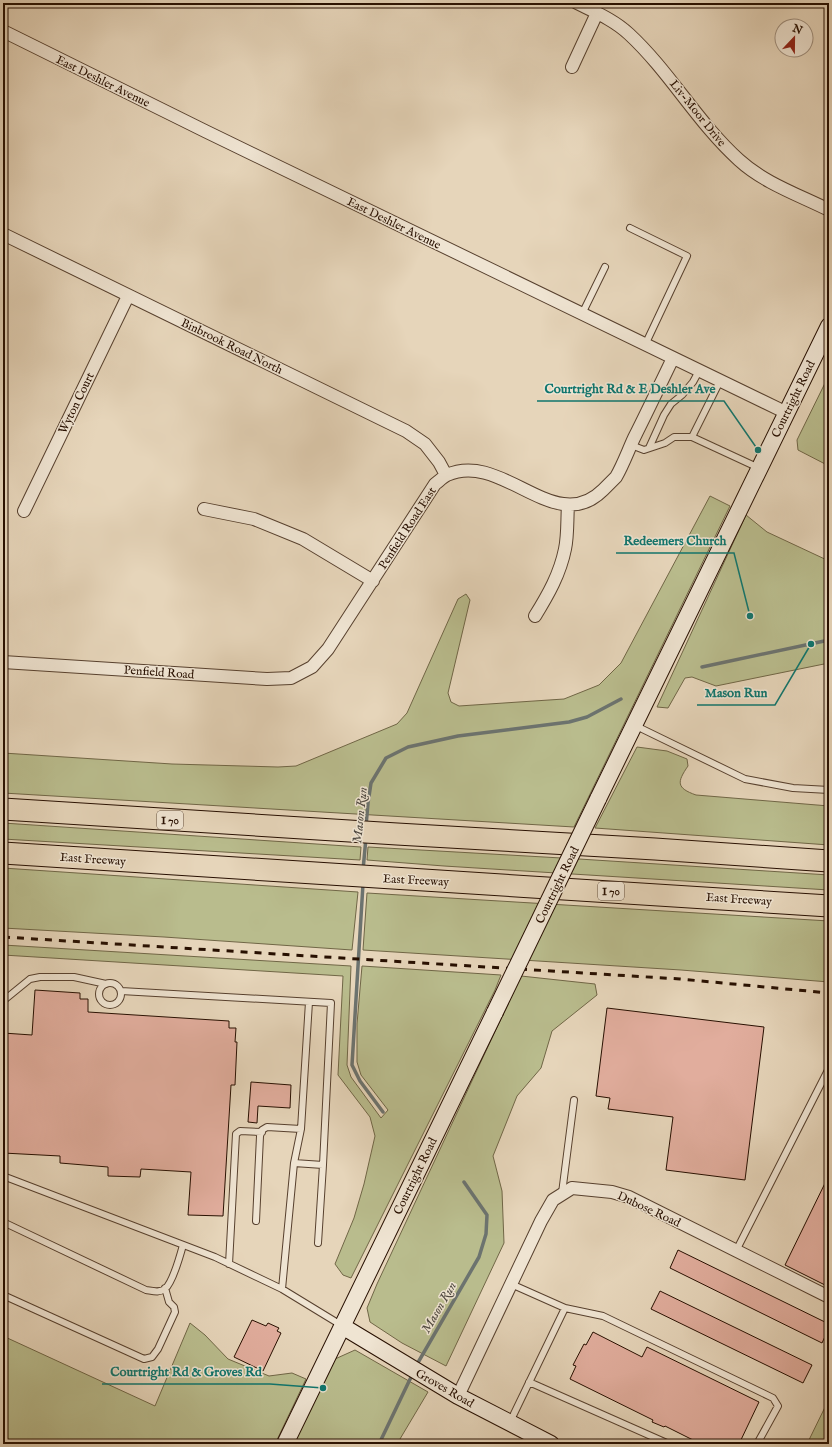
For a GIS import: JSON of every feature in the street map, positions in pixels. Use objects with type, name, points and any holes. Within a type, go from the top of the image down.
[{"type":"highway","name":"I 70","points":[[3,809],[829,861]]},
{"type":"highway","name":"East Freeway","points":[[3,853],[557,887],[829,906]]},
{"type":"street","name":"Liv-Moor Drive","points":[[577,3],[598,13],[628,33],[653,58],[720,142],[740,161],[766,179],[829,210]]},
{"type":"street","points":[[572,67],[598,13]]},
{"type":"street","name":"East Deshler Avenue","points":[[3,31],[205,131],[787,413]]},
{"type":"street","name":"Binbrook Road North","points":[[3,234],[406,431],[426,444],[446,475]]},
{"type":"street","name":"Wyton Court","points":[[24,510],[128,296]]},
{"type":"street","name":"Courtright Road","points":[[285,1444],[829,326]]},
{"type":"street","points":[[446,475],[457,471],[481,471],[492,474],[544,500],[568,505],[582,503],[595,497],[615,477],[673,358]]},
{"type":"street","name":"Penfield Road East","points":[[312,667],[328,649],[435,484],[446,475]]},
{"type":"street","points":[[535,616],[551,589],[561,567],[566,547],[568,505]]},
{"type":"street","points":[[204,509],[254,519],[303,539],[373,581]]},
{"type":"street","name":"Penfield Road","points":[[3,662],[267,679],[291,678],[312,667]]},
{"type":"street","name":"Dubose Road","points":[[562,1193],[572,1188],[612,1192],[629,1197],[829,1297]]},
{"type":"street","points":[[458,1396],[541,1221],[553,1200],[562,1193]]},
{"type":"street","name":"Groves Road","points":[[342,1326],[458,1396],[548,1443]]},
{"type":"lane","points":[[630,228],[686,256],[645,345]]},
{"type":"lane","points":[[582,314],[605,267]]},
{"type":"lane","points":[[649,448],[664,414],[671,404],[682,395],[693,382],[699,371]]},
{"type":"lane","points":[[692,437],[720,381]]},
{"type":"lane","points":[[631,445],[644,450],[665,443],[674,437],[692,437],[760,469]]},
{"type":"lane","points":[[634,725],[745,779],[793,788],[829,790]]},
{"type":"lane","points":[[3,1001],[30,979],[40,977],[74,977],[106,984],[113,983],[121,991],[331,1003],[318,1243]]},
{"type":"lane","points":[[106,984],[101,988],[99,995],[102,1002],[105,1004],[112,1005],[118,1002],[121,991]]},
{"type":"lane","points":[[282,1289],[294,1163],[301,1129],[309,1002]]},
{"type":"lane","points":[[736,1251],[829,1068]]},
{"type":"lane","points":[[562,1193],[574,1100]]},
{"type":"lane","points":[[256,1221],[260,1136],[267,1127],[301,1129]]},
{"type":"lane","points":[[229,1264],[236,1134],[240,1131],[262,1132]]},
{"type":"lane","points":[[294,1163],[323,1165]]},
{"type":"lane","points":[[3,1176],[184,1245],[229,1264],[282,1289],[342,1326]]},
{"type":"lane","points":[[3,1222],[146,1290],[157,1292],[165,1288],[172,1278],[184,1245]]},
{"type":"lane","points":[[511,1284],[565,1308],[603,1316],[773,1398],[778,1406],[757,1444]]},
{"type":"lane","points":[[3,1295],[144,1359],[152,1357],[158,1349],[174,1312],[174,1307],[169,1302],[165,1288]]},
{"type":"lane","points":[[510,1424],[565,1308]]},
{"type":"lane","points":[[530,1382],[669,1444]]},
{"type":"green space","points":[[829,375],[829,466],[798,450],[797,440]]},
{"type":"green space","points":[[710,496],[730,506],[574,827],[3,793],[3,753],[172,764],[278,767],[296,766],[397,724],[407,713],[458,599],[466,594],[470,600],[448,693],[451,702],[459,706],[564,699],[599,685],[621,663]]},
{"type":"green space","points":[[746,515],[767,532],[829,561],[829,663],[716,686],[692,677],[685,678],[668,708],[657,707]]},
{"type":"green space","points":[[637,747],[667,751],[687,759],[688,766],[680,780],[680,784],[685,790],[696,795],[829,806],[829,845],[595,828]]},
{"type":"green space","points":[[3,823],[361,847],[360,860],[3,839]]},
{"type":"green space","points":[[368,847],[829,875],[829,890],[367,860]]},
{"type":"green space","points":[[3,868],[358,892],[352,950],[3,928]]},
{"type":"green space","points":[[367,893],[829,921],[829,982],[681,970],[363,950]]},
{"type":"green space","points":[[3,945],[351,966],[347,1065],[351,1077],[381,1118],[388,1110],[361,1075],[357,1062],[357,1024],[362,966],[501,975],[495,990],[351,1278],[343,1275],[335,1264],[354,1218],[364,1184],[375,1136],[370,1117],[338,1075],[343,976],[3,955]]},
{"type":"green space","points":[[521,976],[595,984],[597,995],[552,1031],[541,1068],[517,1096],[493,1156],[502,1191],[504,1243],[446,1366],[402,1343],[370,1322],[367,1308]]},
{"type":"green space","points":[[190,1323],[205,1335],[228,1359],[269,1376],[292,1373],[306,1379],[275,1444],[3,1444],[3,1336],[155,1406]]},
{"type":"green space","points":[[355,1350],[428,1392],[397,1444],[293,1444],[335,1359]]},
{"type":"green space","points":[[829,1399],[829,1434],[824,1444],[807,1444]]},
{"type":"building","points":[[35,990],[80,993],[80,999],[88,999],[88,1012],[229,1021],[229,1028],[236,1028],[235,1042],[237,1042],[235,1085],[231,1085],[223,1216],[188,1215],[191,1172],[141,1169],[140,1177],[108,1176],[108,1167],[60,1163],[60,1156],[3,1153],[3,1033],[32,1035]]},
{"type":"building","points":[[607,1008],[764,1027],[745,1180],[666,1170],[673,1117],[608,1109],[610,1098],[596,1096]]},
{"type":"building","points":[[251,1082],[291,1085],[290,1108],[258,1106],[257,1123],[248,1122]]},
{"type":"building","points":[[829,1175],[829,1287],[785,1265]]},
{"type":"building","points":[[678,1250],[829,1324],[829,1328],[822,1343],[670,1268]]},
{"type":"building","points":[[660,1291],[812,1365],[803,1383],[651,1309]]},
{"type":"building","points":[[252,1320],[266,1326],[268,1323],[279,1328],[277,1331],[281,1333],[263,1371],[234,1357]]},
{"type":"building","points":[[593,1332],[642,1357],[647,1347],[759,1402],[739,1444],[701,1444],[665,1426],[664,1427],[652,1422],[653,1420],[570,1379],[576,1366],[573,1365],[584,1344],[586,1345]]},
{"type":"waterway","name":"Mason Run","points":[[702,667],[829,640]]},
{"type":"waterway","name":"Mason Run","points":[[366,826],[371,783],[386,758],[408,747],[458,736],[569,722],[587,717],[621,699]]},
{"type":"waterway","name":"Mason Run","points":[[363,870],[366,838]]},
{"type":"waterway","name":"Mason Run","points":[[363,884],[352,1065],[360,1081],[383,1112]]},
{"type":"waterway","name":"Mason Run","points":[[416,1366],[479,1257],[486,1234],[487,1215],[464,1182]]},
{"type":"waterway","name":"Mason Run","points":[[379,1444],[413,1373]]},
{"type":"railway","points":[[3,937],[680,979],[829,993]]},
{"type":"place","name":"Courtright Rd & E Deshler Ave","points":[[758,450]]},
{"type":"place","name":"Redeemers Church","points":[[750,616]]},
{"type":"place","name":"Mason Run","points":[[811,644]]},
{"type":"place","name":"Courtright Rd & Groves Rd","points":[[323,1388]]}]
